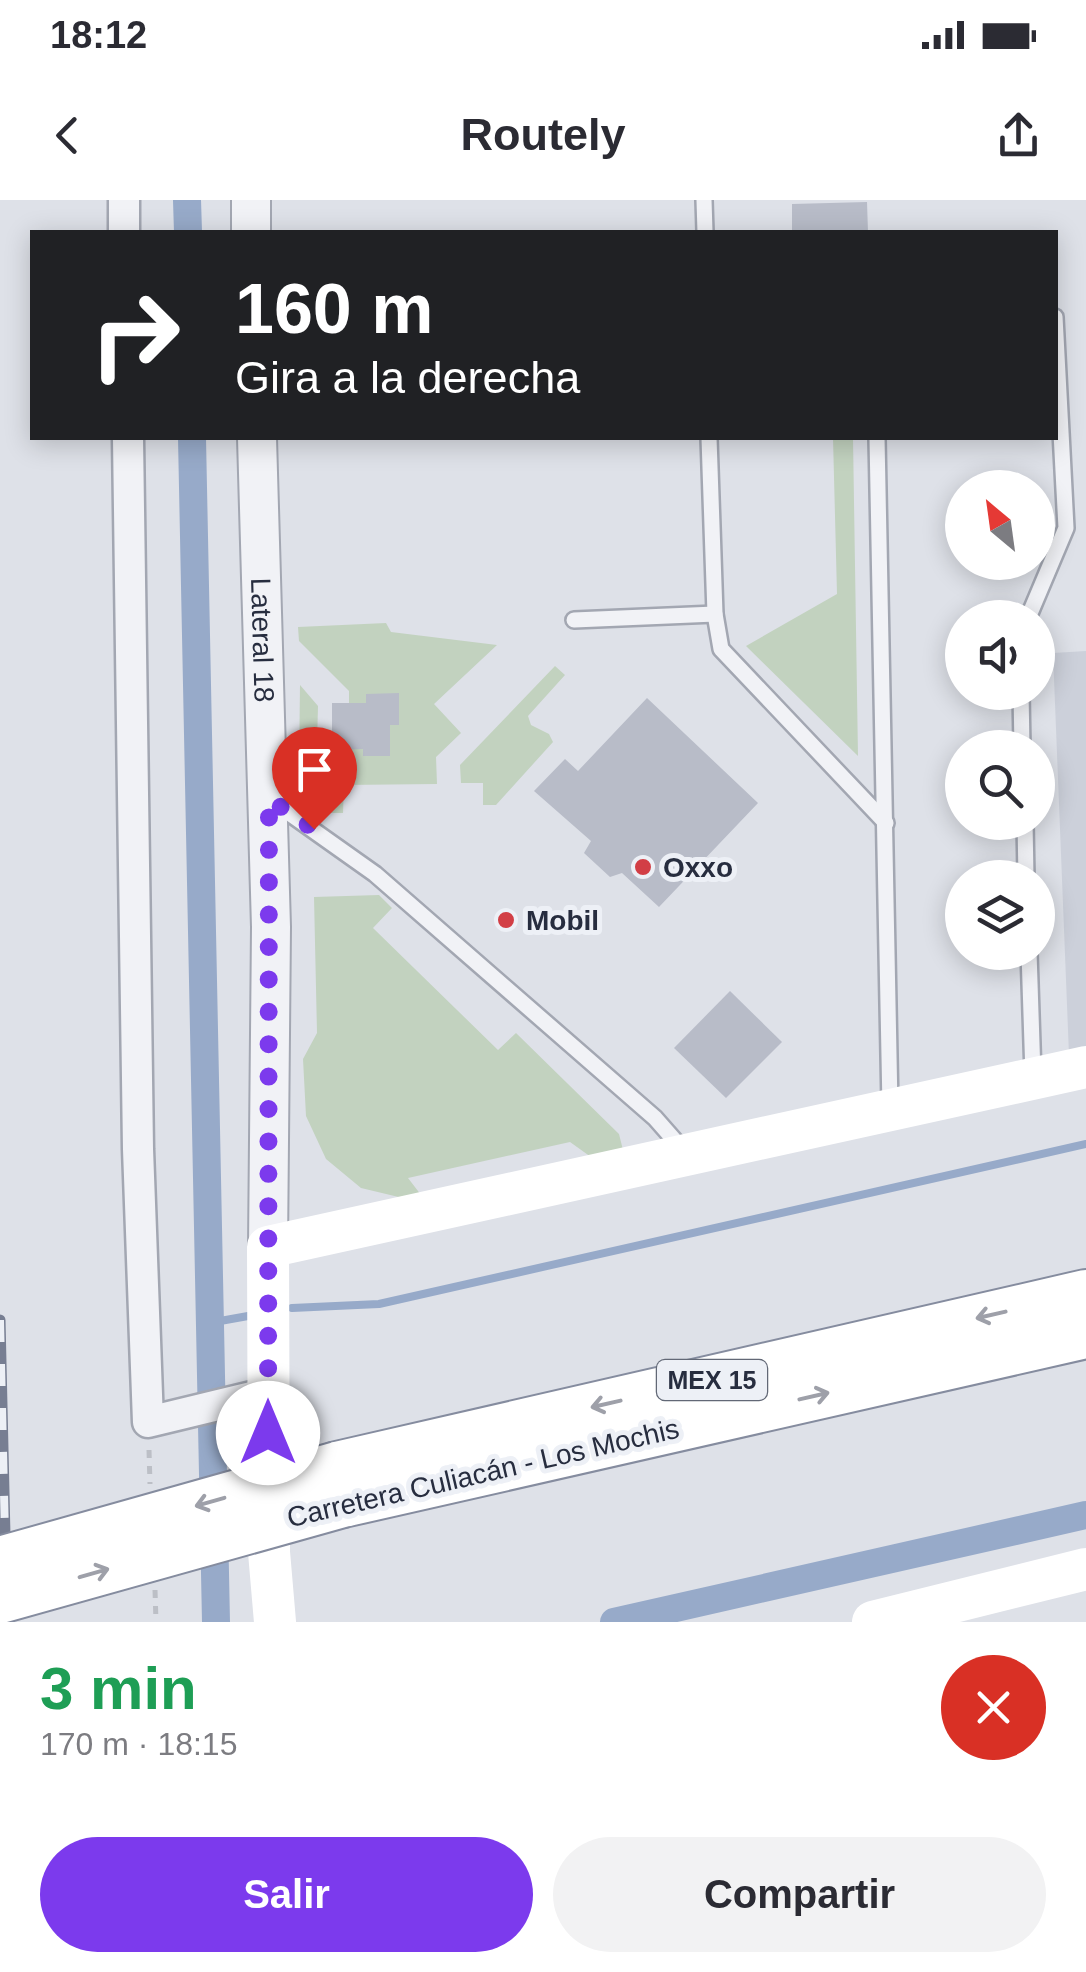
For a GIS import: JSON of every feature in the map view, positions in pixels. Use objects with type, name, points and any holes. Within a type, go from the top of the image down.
[{"type":"highway","name":"Carretera Culiacán - Los Mochis","points":[[0,1599],[340,1485],[1086,1294]]},
{"type":"highway","name":"Carretera Culiacán - Los Mochis","points":[[0,1562],[340,1485],[1086,1334]]},
{"type":"main road","points":[[268,1247],[690,1158],[1086,1068]]},
{"type":"main road","name":"Lateral 18","points":[[268,1247],[258,1396],[275,1622]]},
{"type":"main road","points":[[888,1620],[997,1597],[1086,1568]]},
{"type":"street","points":[[124,200],[124,230]]},
{"type":"street","points":[[251,200],[252,230]]},
{"type":"street","points":[[128,440],[138,1148],[148,1422],[258,1396]]},
{"type":"street","name":"Lateral 18","points":[[257,440],[269,799],[268,1247]]},
{"type":"lane","points":[[704,200],[705,230]]},
{"type":"lane","points":[[1036,600],[1066,528],[1058,375]]},
{"type":"lane","points":[[709,440],[716,614],[722,649],[886,823]]},
{"type":"lane","points":[[877,440],[890,1111]]},
{"type":"lane","points":[[574,620],[716,614]]},
{"type":"lane","points":[[269,799],[375,874],[655,1118],[690,1158]]},
{"type":"lane","points":[[1030,970],[1033,1079]]},
{"type":"shaded area","points":[[1086,651],[1086,1048],[1069,1055],[1055,703],[1055,653]]},
{"type":"green space","points":[[833,440],[853,440],[858,756],[746,646],[837,594]]},
{"type":"green space","points":[[386,623],[391,632],[497,645],[434,704],[461,733],[436,757],[437,784],[344,785],[343,813],[317,813],[317,787],[350,749],[363,749],[364,756],[390,755],[390,725],[399,724],[399,694],[367,694],[366,703],[349,703],[349,691],[299,641],[298,627]]},
{"type":"green space","points":[[555,666],[565,675],[528,716],[531,725],[549,734],[553,742],[496,805],[483,805],[483,783],[461,783],[460,765]]},
{"type":"green space","points":[[300,685],[318,706],[317,745],[299,767]]},
{"type":"green space","points":[[379,895],[392,908],[373,928],[498,1050],[516,1033],[619,1134],[623,1150],[591,1157],[570,1142],[408,1178],[428,1204],[361,1188],[326,1159],[306,1116],[303,1059],[317,1033],[314,897]]},
{"type":"building","points":[[867,202],[868,230],[792,230],[792,204]]},
{"type":"building","points":[[399,693],[399,725],[390,725],[390,756],[363,756],[363,749],[332,750],[332,703],[366,703],[366,694]]},
{"type":"building","points":[[647,698],[758,803],[659,907],[622,873],[610,877],[584,853],[591,841],[534,791],[565,759],[578,771]]},
{"type":"building","points":[[730,991],[782,1042],[726,1098],[674,1048]]},
{"type":"waterway","points":[[187,200],[188,230]]},
{"type":"waterway","points":[[192,440],[216,1622]]},
{"type":"waterway","points":[[292,1308],[379,1304],[1086,1144]]},
{"type":"waterway","points":[[209,1323],[248,1316]]},
{"type":"waterway","points":[[614,1622],[1086,1515]]},
{"type":"railway","points":[[0,1320],[7,1622]]},
{"type":"place","name":"Oxxo","points":[[643,867]]},
{"type":"place","name":"Mobil","points":[[506,920]]},
{"type":"route","points":[[268,1433],[272,927],[269,799],[314,829]]}]
